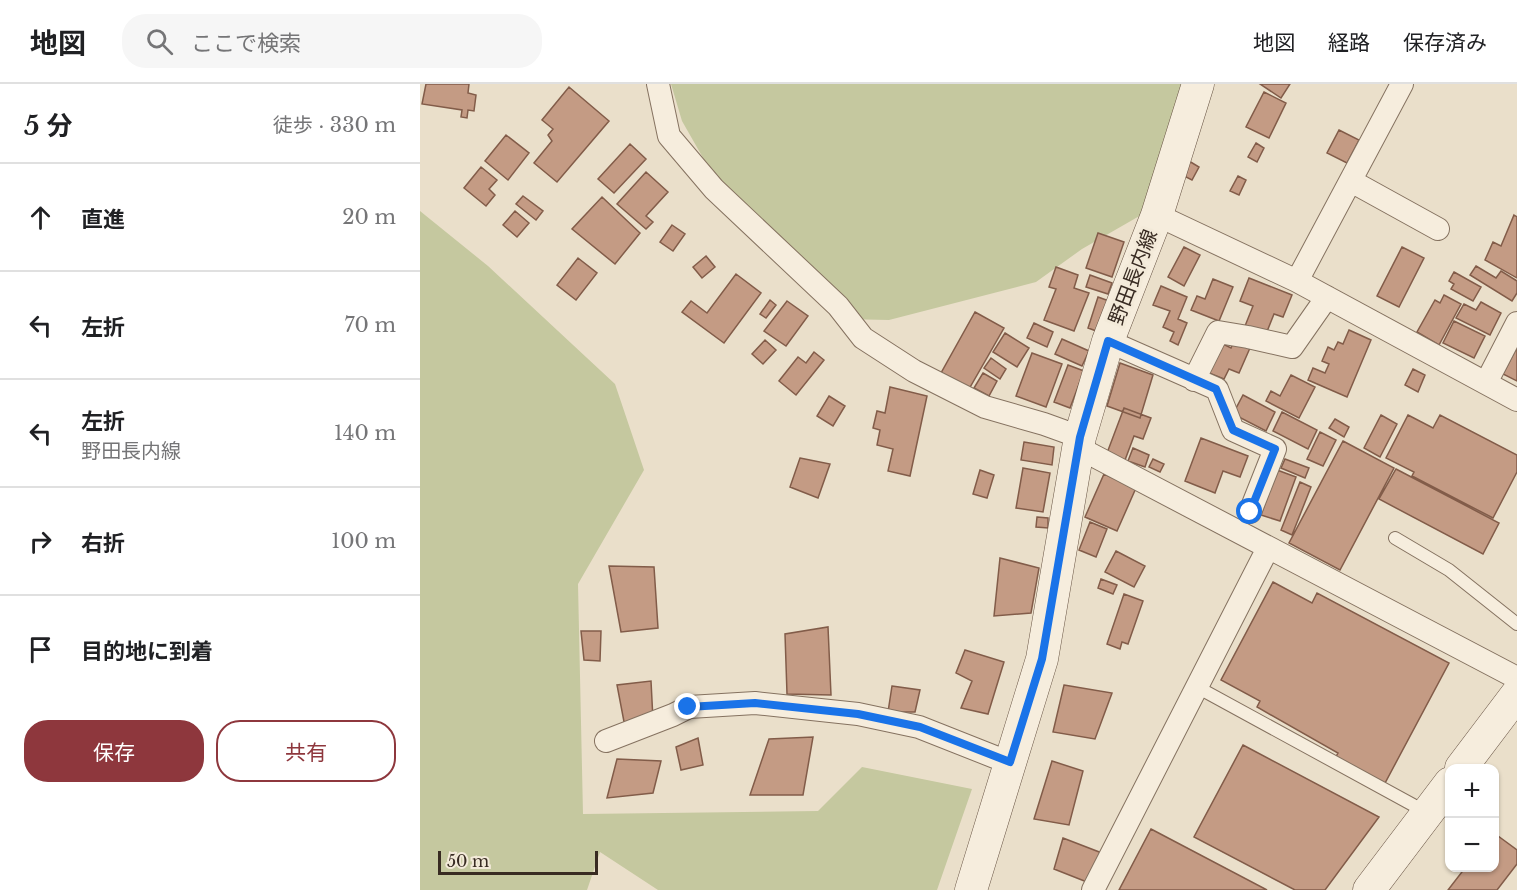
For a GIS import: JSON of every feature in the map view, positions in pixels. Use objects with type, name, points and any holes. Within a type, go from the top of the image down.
[{"type":"main road","name":"野田長内線","points":[[971,890],[1042,659],[1079,442],[1108,341],[1157,215],[1198,84]]},
{"type":"main road","points":[[1464,764],[1517,694]]},
{"type":"main road","points":[[1369,890],[1445,789]]},
{"type":"street","points":[[658,84],[669,136],[714,189],[838,306],[863,338],[914,371],[986,406],[1044,424],[1079,442],[1268,548],[1517,678]]},
{"type":"street","points":[[1297,281],[1402,84]]},
{"type":"street","points":[[1351,181],[1438,229]]},
{"type":"street","points":[[1157,215],[1297,281],[1517,400]]},
{"type":"street","points":[[1194,380],[1218,332],[1292,347],[1327,297]]},
{"type":"street","points":[[1486,383],[1517,323]]},
{"type":"street","points":[[1108,341],[1216,389],[1233,430],[1275,449],[1250,512]]},
{"type":"street","points":[[1093,890],[1268,548]]},
{"type":"street","points":[[606,741],[688,707],[755,703],[858,714],[920,727],[1010,762]]},
{"type":"lane","points":[[1395,538],[1449,570],[1517,624]]},
{"type":"lane","points":[[1197,687],[1428,813]]},
{"type":"green space","points":[[671,84],[1206,84],[1169,199],[1082,249],[1036,282],[889,320],[843,319],[743,228],[682,121]]},
{"type":"green space","points":[[420,211],[488,266],[615,384],[644,470],[578,584],[583,814],[818,811],[862,767],[972,789],[937,890],[658,890],[600,852],[587,890],[420,890]]},
{"type":"building","points":[[426,84],[469,84],[468,93],[476,95],[474,111],[468,110],[467,118],[461,117],[462,110],[422,104]]},
{"type":"building","points":[[1260,84],[1290,84],[1281,98]]},
{"type":"building","points":[[569,87],[609,121],[557,182],[534,163],[552,141],[548,135],[553,129],[542,120]]},
{"type":"building","points":[[1264,92],[1286,103],[1269,138],[1246,127]]},
{"type":"building","points":[[1339,130],[1359,140],[1347,163],[1327,153]]},
{"type":"building","points":[[506,135],[529,153],[508,180],[485,161]]},
{"type":"building","points":[[1256,143],[1264,148],[1257,162],[1248,157]]},
{"type":"building","points":[[630,144],[646,159],[614,193],[598,179]]},
{"type":"building","points":[[1189,161],[1199,167],[1192,180],[1182,175]]},
{"type":"building","points":[[481,167],[497,180],[489,189],[495,195],[486,206],[464,188]]},
{"type":"building","points":[[646,172],[668,192],[646,216],[653,222],[646,229],[617,204]]},
{"type":"building","points":[[1238,176],[1246,180],[1239,195],[1230,191]]},
{"type":"building","points":[[523,196],[543,211],[536,220],[516,204]]},
{"type":"building","points":[[602,197],[640,233],[615,264],[572,229]]},
{"type":"building","points":[[515,211],[529,223],[517,237],[503,225]]},
{"type":"building","points":[[1514,215],[1517,217],[1517,278],[1485,260],[1493,242],[1501,246]]},
{"type":"building","points":[[672,225],[685,234],[673,251],[660,242]]},
{"type":"building","points":[[1098,233],[1124,242],[1112,277],[1086,268]]},
{"type":"building","points":[[1184,247],[1200,255],[1184,286],[1168,277]]},
{"type":"building","points":[[1402,247],[1424,258],[1399,307],[1377,296]]},
{"type":"building","points":[[706,256],[715,267],[702,278],[693,267]]},
{"type":"building","points":[[578,258],[597,273],[576,300],[557,285]]},
{"type":"building","points":[[1476,266],[1496,278],[1501,271],[1517,281],[1517,293],[1512,301],[1470,275]]},
{"type":"building","points":[[1056,267],[1078,275],[1074,288],[1089,293],[1074,331],[1044,320],[1056,289],[1049,287]]},
{"type":"building","points":[[1454,272],[1481,287],[1473,301],[1451,289],[1454,284],[1449,281]]},
{"type":"building","points":[[736,274],[761,293],[724,343],[682,312],[691,301],[707,313]]},
{"type":"building","points":[[1090,275],[1112,283],[1108,294],[1086,287]]},
{"type":"building","points":[[1249,278],[1292,295],[1283,317],[1274,314],[1266,334],[1245,326],[1253,306],[1240,301]]},
{"type":"building","points":[[1213,279],[1233,287],[1219,321],[1191,310],[1197,296],[1205,299]]},
{"type":"building","points":[[1161,286],[1187,297],[1178,319],[1187,323],[1178,345],[1170,341],[1174,332],[1163,327],[1170,311],[1153,305]]},
{"type":"building","points":[[1444,295],[1461,304],[1439,345],[1417,332],[1435,300],[1440,303]]},
{"type":"building","points":[[1098,297],[1109,301],[1099,332],[1088,328]]},
{"type":"building","points":[[770,300],[776,305],[766,318],[760,314]]},
{"type":"building","points":[[787,301],[808,316],[786,346],[764,331]]},
{"type":"building","points":[[1481,302],[1501,313],[1490,335],[1456,318],[1464,304],[1476,310]]},
{"type":"building","points":[[975,312],[1004,328],[969,389],[941,373]]},
{"type":"building","points":[[1454,321],[1485,336],[1474,358],[1443,343]]},
{"type":"building","points":[[1034,323],[1053,332],[1047,347],[1027,338]]},
{"type":"building","points":[[1349,330],[1371,340],[1347,397],[1308,380],[1313,368],[1325,373],[1329,364],[1322,361],[1328,347],[1334,350],[1338,342],[1343,344]]},
{"type":"building","points":[[1005,333],[1029,348],[1017,367],[993,352]]},
{"type":"building","points":[[1062,339],[1089,351],[1082,366],[1055,354]]},
{"type":"building","points":[[765,340],[776,350],[763,364],[752,354]]},
{"type":"building","points":[[1234,341],[1250,348],[1239,373],[1229,369],[1224,379],[1209,373],[1221,343],[1231,348]]},
{"type":"building","points":[[1517,347],[1517,381],[1503,374]]},
{"type":"building","points":[[814,352],[824,360],[796,395],[779,381],[798,357],[806,363]]},
{"type":"building","points":[[1032,353],[1062,364],[1046,407],[1016,396]]},
{"type":"building","points":[[991,358],[1006,369],[1000,379],[984,368]]},
{"type":"building","points":[[1120,363],[1153,375],[1140,418],[1107,406]]},
{"type":"building","points":[[1068,365],[1084,371],[1070,408],[1054,402]]},
{"type":"building","points":[[1413,369],[1425,375],[1418,392],[1405,385]]},
{"type":"building","points":[[983,373],[997,381],[989,396],[974,388]]},
{"type":"building","points":[[1291,375],[1315,387],[1299,418],[1266,401],[1271,391],[1280,396]]},
{"type":"building","points":[[890,387],[927,396],[910,476],[888,471],[893,449],[877,445],[880,430],[873,428],[877,411],[885,413]]},
{"type":"building","points":[[1243,395],[1275,412],[1266,431],[1233,414]]},
{"type":"building","points":[[829,396],[845,406],[833,426],[817,416]]},
{"type":"building","points":[[1124,408],[1151,418],[1143,439],[1134,436],[1125,460],[1107,453]]},
{"type":"building","points":[[1282,412],[1317,430],[1308,449],[1273,431]]},
{"type":"building","points":[[1381,415],[1397,424],[1380,457],[1364,448]]},
{"type":"building","points":[[1408,415],[1433,428],[1440,415],[1517,455],[1517,472],[1493,518],[1412,476],[1414,472],[1386,458]]},
{"type":"building","points":[[1335,419],[1349,427],[1344,437],[1329,428]]},
{"type":"building","points":[[1320,432],[1336,440],[1323,466],[1307,459]]},
{"type":"building","points":[[1201,438],[1248,456],[1240,477],[1223,471],[1215,493],[1185,481]]},
{"type":"building","points":[[1343,441],[1394,468],[1340,570],[1289,543]]},
{"type":"building","points":[[1024,442],[1054,447],[1052,465],[1021,460]]},
{"type":"building","points":[[1133,448],[1149,455],[1145,467],[1128,461]]},
{"type":"building","points":[[800,458],[830,464],[818,498],[790,487]]},
{"type":"building","points":[[1153,459],[1164,464],[1160,472],[1149,467]]},
{"type":"building","points":[[1285,459],[1309,468],[1305,478],[1281,468]]},
{"type":"building","points":[[1023,468],[1050,473],[1043,512],[1016,508]]},
{"type":"building","points":[[1396,469],[1499,523],[1483,554],[1379,499]]},
{"type":"building","points":[[980,470],[994,475],[987,498],[973,494]]},
{"type":"building","points":[[1277,470],[1296,477],[1280,521],[1261,515]]},
{"type":"building","points":[[1104,474],[1136,488],[1117,531],[1085,517]]},
{"type":"building","points":[[1300,482],[1311,487],[1292,535],[1281,530]]},
{"type":"building","points":[[1037,517],[1048,518],[1048,528],[1036,527]]},
{"type":"building","points":[[1090,522],[1107,529],[1096,557],[1079,550]]},
{"type":"building","points":[[1116,551],[1145,566],[1134,587],[1105,572]]},
{"type":"building","points":[[1000,558],[1039,568],[1031,613],[994,616]]},
{"type":"building","points":[[609,566],[654,567],[658,628],[621,632]]},
{"type":"building","points":[[1101,579],[1117,585],[1113,594],[1098,588]]},
{"type":"building","points":[[1273,582],[1312,603],[1317,593],[1449,663],[1384,785],[1334,760],[1338,753],[1257,707],[1260,701],[1221,680]]},
{"type":"building","points":[[1124,594],[1143,601],[1128,644],[1122,642],[1120,649],[1107,644]]},
{"type":"building","points":[[828,627],[831,695],[787,694],[785,634]]},
{"type":"building","points":[[581,631],[601,631],[600,661],[584,660]]},
{"type":"building","points":[[965,650],[1004,662],[988,714],[961,708],[972,681],[956,673]]},
{"type":"building","points":[[651,681],[653,720],[625,727],[617,685]]},
{"type":"building","points":[[1064,685],[1112,693],[1095,739],[1053,732]]},
{"type":"building","points":[[892,686],[920,690],[915,712],[888,712]]},
{"type":"building","points":[[813,737],[803,795],[750,795],[769,739]]},
{"type":"building","points":[[698,738],[703,765],[681,770],[676,747]]},
{"type":"building","points":[[1243,745],[1379,817],[1325,890],[1295,890],[1194,837]]},
{"type":"building","points":[[617,759],[661,761],[653,793],[607,798]]},
{"type":"building","points":[[1052,761],[1083,771],[1069,825],[1034,819]]},
{"type":"building","points":[[1151,829],[1267,890],[1119,890]]},
{"type":"building","points":[[1499,837],[1517,850],[1517,864],[1497,890],[1448,890],[1462,872],[1499,872]]},
{"type":"building","points":[[1063,838],[1107,855],[1092,884],[1054,869]]},
{"type":"route","points":[[688,707],[755,703],[858,714],[920,727],[1010,762],[1042,659],[1080,437],[1108,341],[1216,389],[1233,430],[1275,449],[1250,512]]}]
